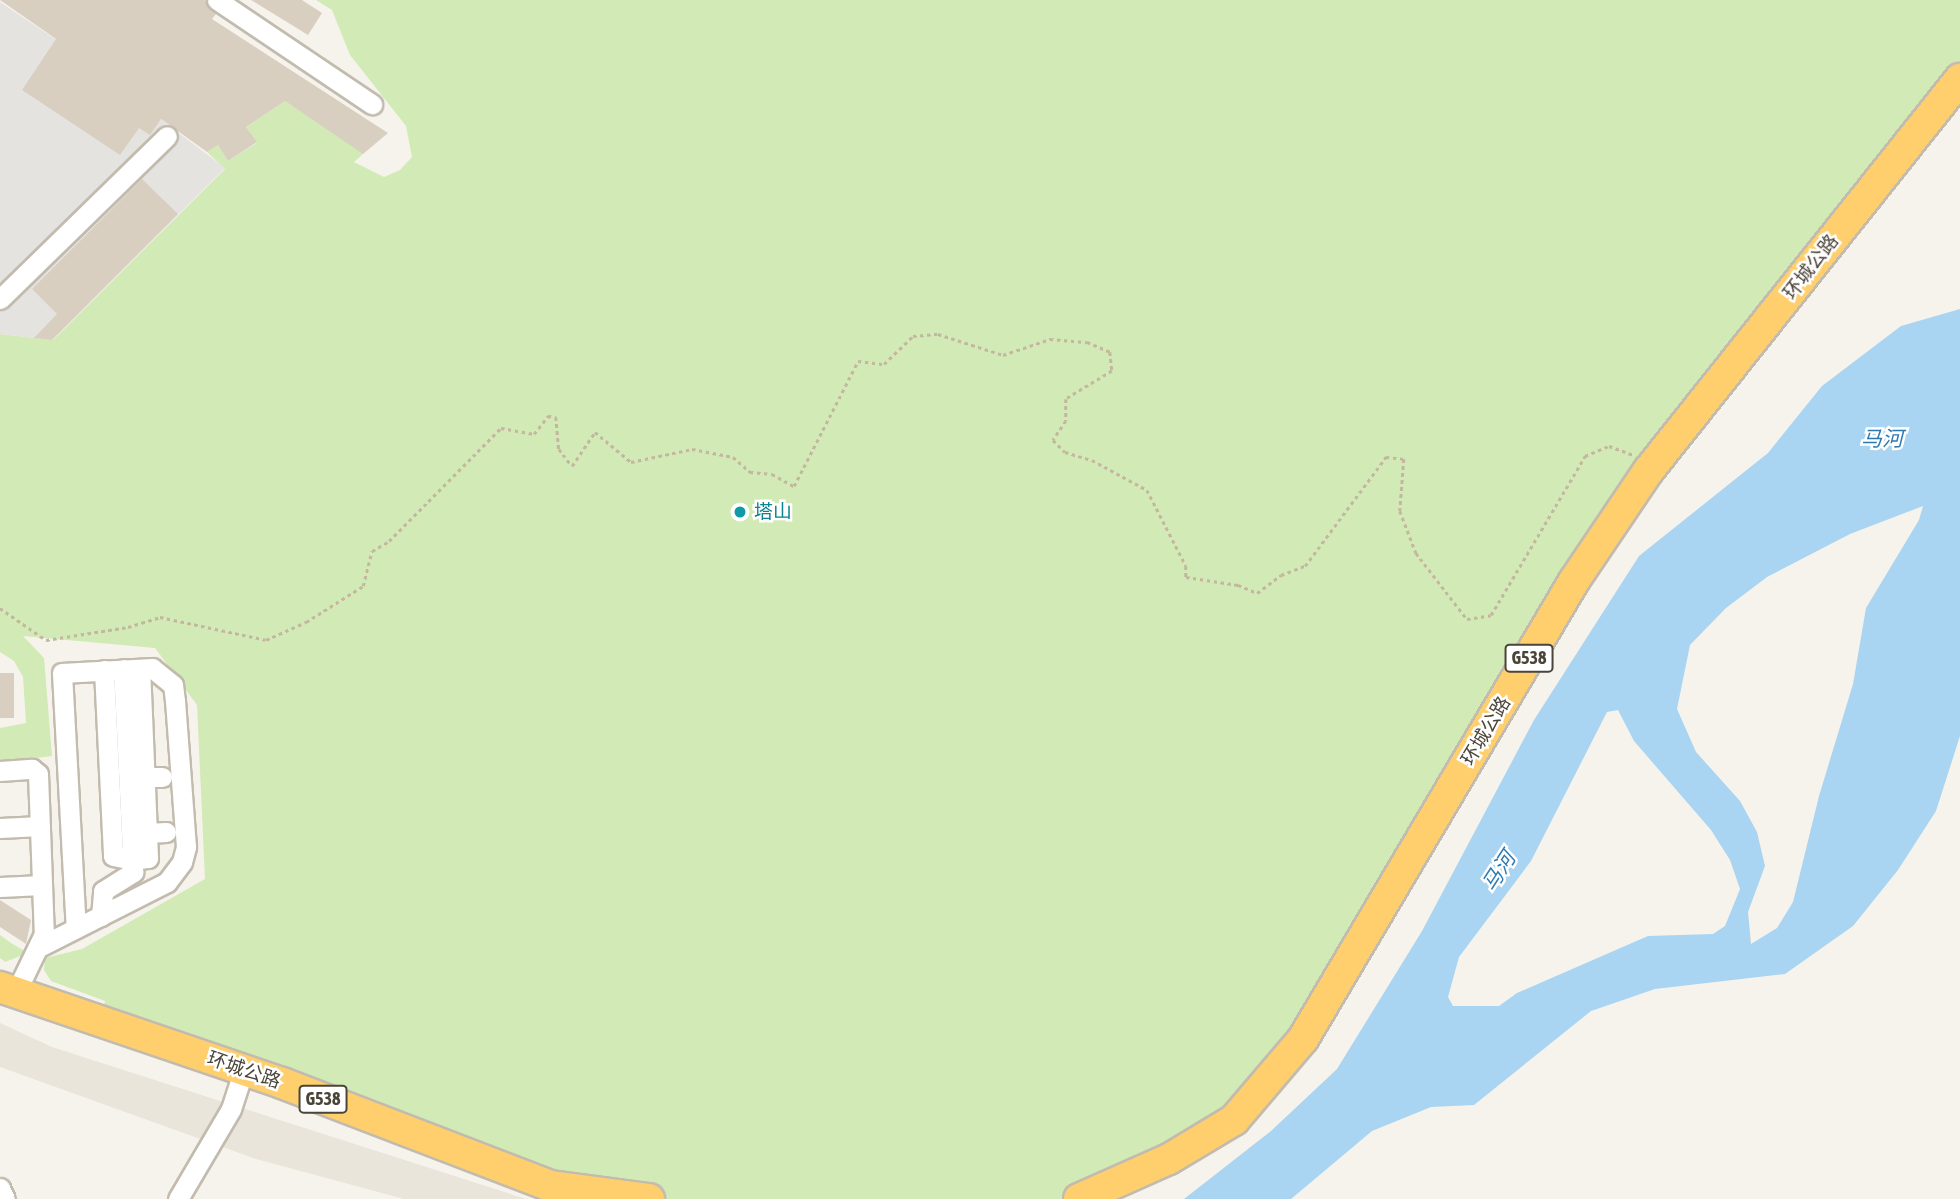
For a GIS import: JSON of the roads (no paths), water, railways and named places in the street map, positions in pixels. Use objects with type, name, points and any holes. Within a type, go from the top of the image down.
[{"type":"highway","name":"环城公路","points":[[1079,1199],[1169,1159],[1234,1120],[1303,1039],[1574,581],[1656,462],[1960,79]]},
{"type":"highway","name":"环城公路","points":[[8,989],[244,1069],[551,1186],[649,1199]]},
{"type":"street","points":[[217,0],[372,104]]},
{"type":"street","points":[[0,299],[167,136]]},
{"type":"street","points":[[101,916],[103,891],[130,876],[156,832],[151,722],[122,669]]},
{"type":"street","points":[[122,669],[100,727],[105,834],[113,856],[140,859]]},
{"type":"street","points":[[122,669],[140,859],[151,890]]},
{"type":"street","points":[[8,989],[41,946],[151,890],[176,871],[186,847],[173,685],[163,673],[122,669],[62,673],[76,928]]},
{"type":"street","points":[[0,771],[32,769],[38,774],[41,946]]},
{"type":"street","points":[[0,828],[40,826]]},
{"type":"street","points":[[0,887],[42,885]]},
{"type":"street","points":[[178,1199],[231,1109],[244,1069]]},
{"type":"street","points":[[0,1188],[5,1199]]},
{"type":"water","name":"马河","points":[[1960,309],[1960,736],[1936,811],[1898,870],[1853,926],[1785,974],[1655,989],[1591,1011],[1474,1105],[1431,1107],[1372,1131],[1291,1199],[1184,1199],[1271,1131],[1337,1069],[1422,931],[1534,720],[1639,556],[1768,453],[1822,386],[1901,326]],"holes":[[[1923,506],[1919,520],[1866,608],[1853,684],[1819,796],[1793,902],[1777,928],[1751,944],[1748,912],[1765,866],[1757,832],[1740,801],[1696,752],[1677,709],[1690,645],[1726,608],[1767,577],[1850,534]],[[1618,710],[1634,741],[1711,830],[1730,860],[1740,889],[1725,926],[1713,934],[1648,936],[1517,993],[1499,1006],[1453,1006],[1448,997],[1459,957],[1531,861],[1607,712]]]},
{"type":"place","name":"塔山","points":[[740,512]]}]
